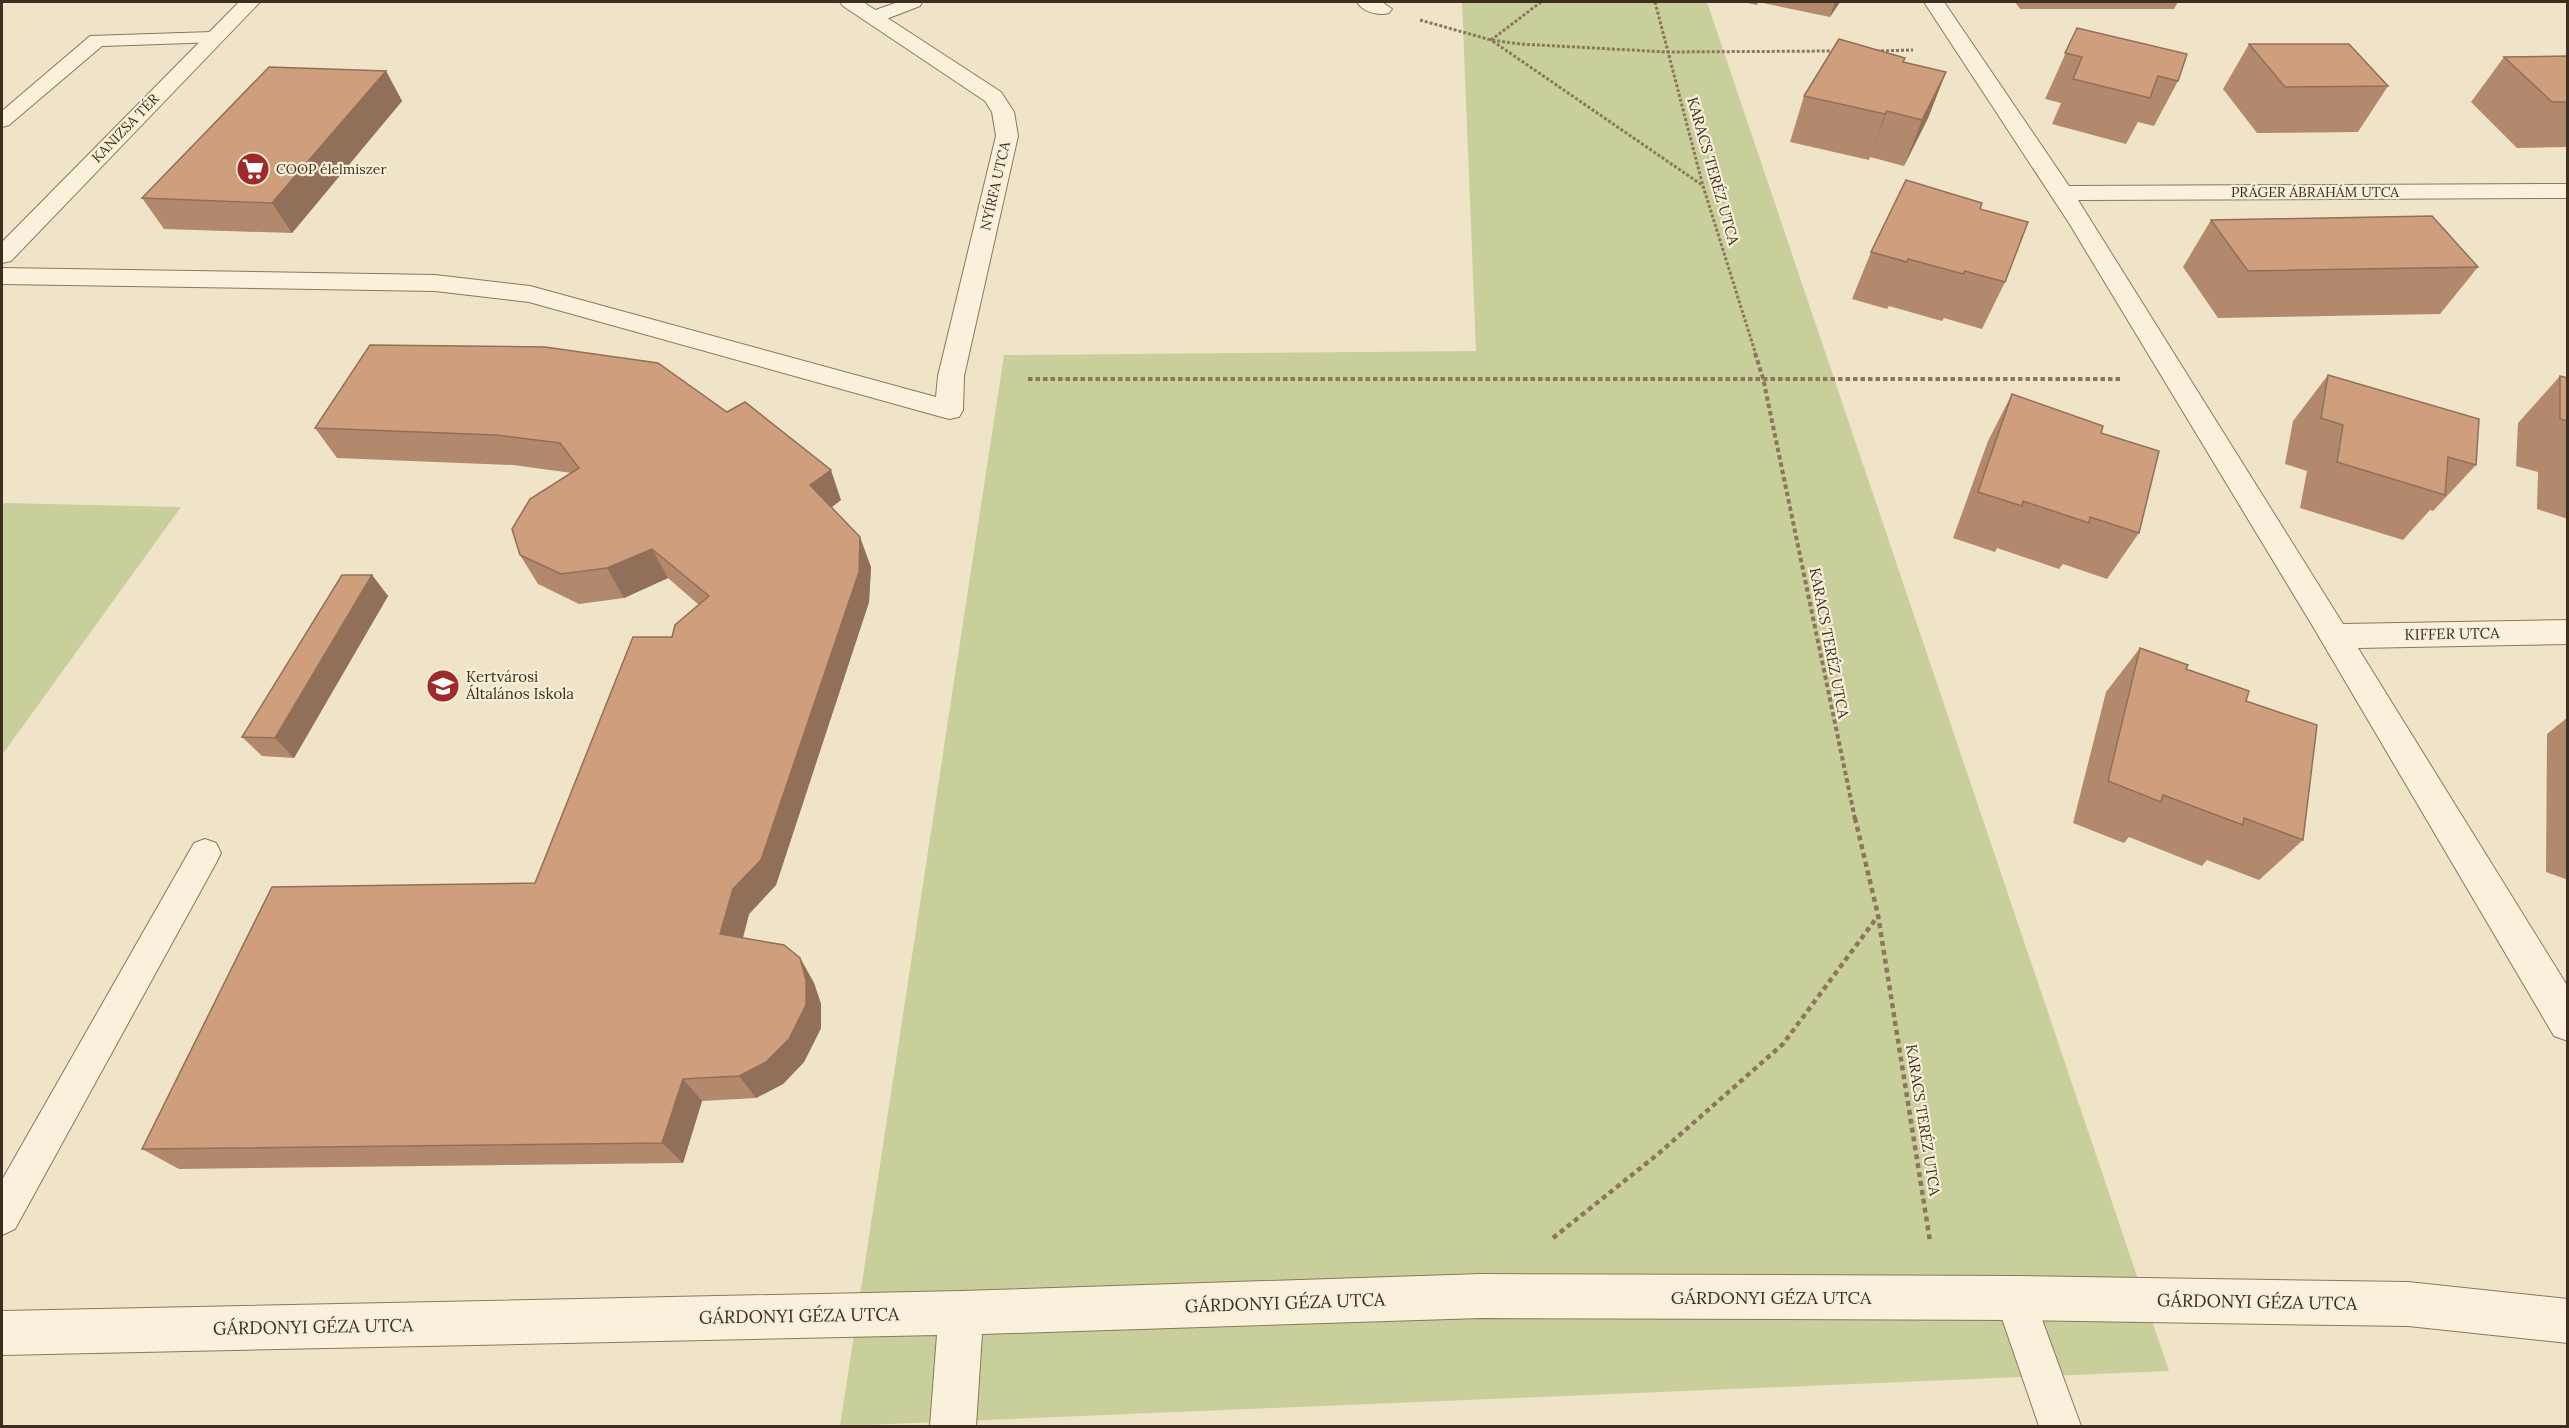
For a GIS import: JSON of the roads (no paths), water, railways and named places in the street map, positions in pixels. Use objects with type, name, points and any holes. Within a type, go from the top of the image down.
[{"type":"street","name":"KANIZSA TÉR","points":[[2,256],[212,38],[250,2]]},
{"type":"street","name":"NYÍRFA UTCA","points":[[2,276],[435,283],[530,294],[949,410],[951,376],[1007,136],[1003,112],[993,96],[850,2]]},
{"type":"street","points":[[1934,2],[1963,50],[2062,193],[2336,636],[2568,1023]]},
{"type":"street","name":"PRÁGER ÁBRAHÁM UTCA","points":[[2062,193],[2568,191]]},
{"type":"street","name":"KIFFER UTCA","points":[[2336,636],[2568,632]]},
{"type":"street","name":"GÁRDONYI GÉZA UTCA","points":[[2,1333],[962,1313],[1481,1296],[2015,1298],[2408,1304],[2568,1321]]},
{"type":"street","points":[[952,1426],[962,1313]]},
{"type":"lane","points":[[874,17],[913,2]]},
{"type":"lane","points":[[2,121],[97,40],[212,38]]},
{"type":"lane","points":[[2,1216],[205,854]]},
{"type":"lane","points":[[2015,1298],[2060,1426]]},
{"type":"place","name":"COOP élelmiszer","points":[[253,169]]},
{"type":"place","name":"Kertvárosi Általános Iskola","points":[[443,686]]}]
